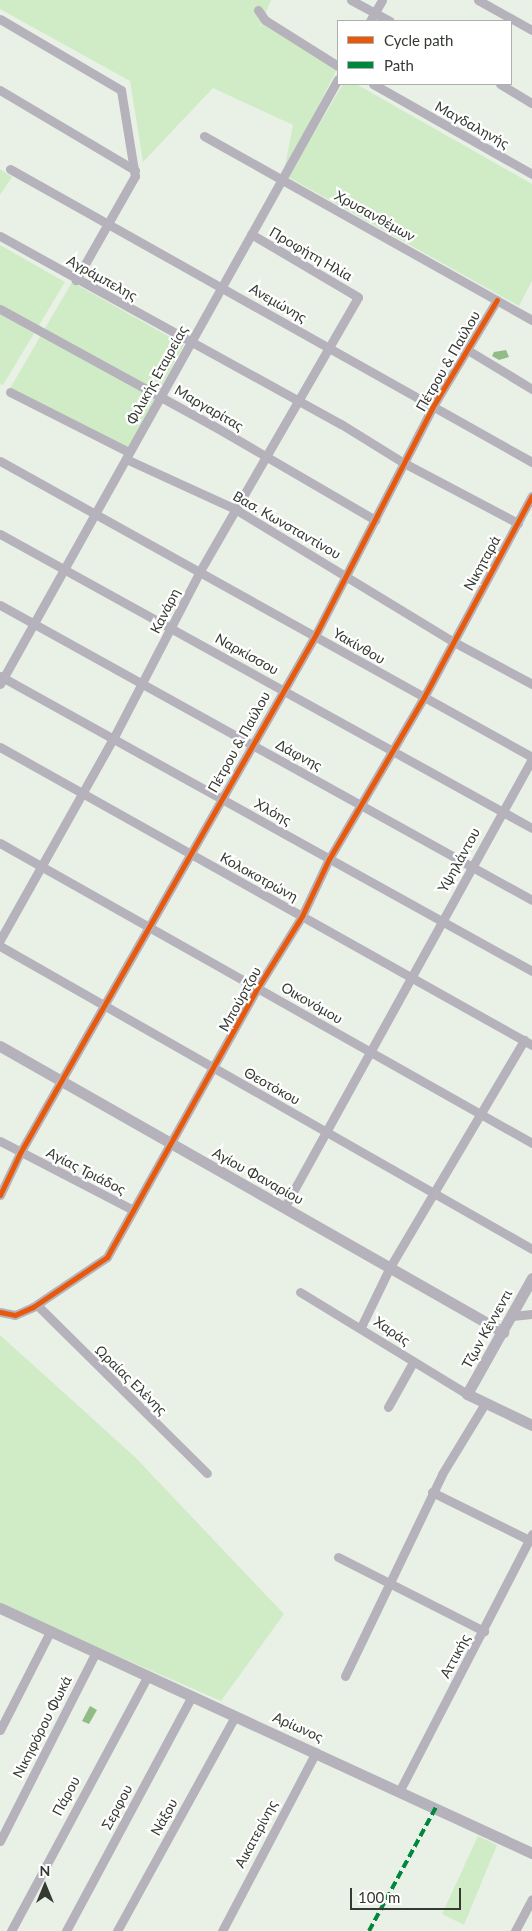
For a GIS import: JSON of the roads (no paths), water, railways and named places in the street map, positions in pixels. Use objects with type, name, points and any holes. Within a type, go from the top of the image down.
[{"type":"street","points":[[350,0],[373,17],[386,20]]},
{"type":"street","points":[[373,17],[382,0]]},
{"type":"street","points":[[478,0],[532,30]]},
{"type":"street","points":[[258,10],[266,20],[337,65]]},
{"type":"street","points":[[0,19],[120,87],[135,170],[133,182],[76,280]]},
{"type":"street","name":"Φιλικής Εταιρείας","points":[[1,679],[162,397],[337,81]]},
{"type":"street","name":"Μαγδαληνής","points":[[375,85],[532,174]]},
{"type":"street","points":[[502,85],[532,103]]},
{"type":"street","points":[[0,90],[135,170]]},
{"type":"street","name":"Χρυσανθέμων","points":[[204,136],[532,320]]},
{"type":"street","name":"Ανεμώνης","points":[[10,169],[106,226],[223,287],[432,408],[532,462]]},
{"type":"street","name":"Προφήτη Ηλία","points":[[251,234],[358,297]]},
{"type":"street","name":"Αγράμπελης","points":[[0,236],[404,463],[518,523]]},
{"type":"street","name":"Κανάρη","points":[[0,940],[173,628],[200,570],[327,347],[358,297]]},
{"type":"street","name":"Πέτρου & Παύλου","points":[[0,1195],[20,1152],[103,1005],[151,927],[282,689],[316,634],[432,408],[497,300]]},
{"type":"street","name":"Μαργαρίτας","points":[[0,310],[162,397],[375,520]]},
{"type":"street","points":[[466,349],[532,389]]},
{"type":"street","name":"Βασ. Κωνσταντίνου","points":[[10,392],[128,456],[235,509],[454,642],[532,684]]},
{"type":"street","name":"Υακίνθου","points":[[0,461],[316,634],[532,758]]},
{"type":"street","name":"Νικηταρά","points":[[454,642],[532,496]]},
{"type":"street","name":"Ναρκίσσου","points":[[0,534],[394,750],[532,828]]},
{"type":"street","name":"Δάφνης","points":[[0,605],[142,683],[251,746],[362,803],[532,900]]},
{"type":"street","name":"Μπούρτζου","points":[[0,1312],[15,1315],[37,1305],[105,1260],[214,1070],[258,988],[302,916],[329,859],[394,750],[454,642]]},
{"type":"street","name":"Χλόης","points":[[1,679],[532,971]]},
{"type":"street","name":"Κολοκοτρώνη","points":[[0,747],[528,1042]]},
{"type":"street","name":"Υψηλάντου","points":[[284,1208],[532,758]]},
{"type":"street","name":"Οικονόμου","points":[[0,843],[532,1144]]},
{"type":"street","name":"Θεοτόκου","points":[[0,946],[214,1070],[532,1249]]},
{"type":"street","points":[[361,1327],[390,1267],[433,1193],[480,1114],[528,1042]]},
{"type":"street","name":"Αγίου Φαναρίου","points":[[0,1046],[171,1145],[503,1332]]},
{"type":"street","name":"Αγίας Τριάδος","points":[[0,1141],[133,1210]]},
{"type":"street","name":"Τζων Κέννεντι","points":[[467,1394],[532,1278]]},
{"type":"street","name":"Χαράς","points":[[300,1292],[361,1327],[413,1362],[467,1394]]},
{"type":"street","name":"Ωραίας Ελένης","points":[[37,1305],[207,1473]]},
{"type":"street","points":[[512,1316],[532,1314]]},
{"type":"street","points":[[388,1407],[413,1362]]},
{"type":"street","points":[[467,1394],[484,1405],[532,1425]]},
{"type":"street","points":[[345,1676],[432,1492],[484,1405]]},
{"type":"street","points":[[432,1492],[530,1537]]},
{"type":"street","name":"Αττικής","points":[[400,1790],[484,1631],[530,1537]]},
{"type":"street","points":[[338,1557],[484,1631]]},
{"type":"street","name":"Αρίωνος","points":[[1,1610],[400,1790],[532,1853]]},
{"type":"street","points":[[0,1730],[50,1632]]},
{"type":"street","name":"Νικηφόρου Φωκά","points":[[0,1841],[96,1652]]},
{"type":"street","name":"Πάρου","points":[[11,1931],[148,1675]]},
{"type":"street","name":"Σερφου","points":[[66,1931],[192,1696]]},
{"type":"street","name":"Νάξου","points":[[117,1931],[235,1716]]},
{"type":"street","name":"Αικατερίνης","points":[[222,1931],[316,1752]]},
{"type":"street","points":[[515,1931],[532,1899]]}]
